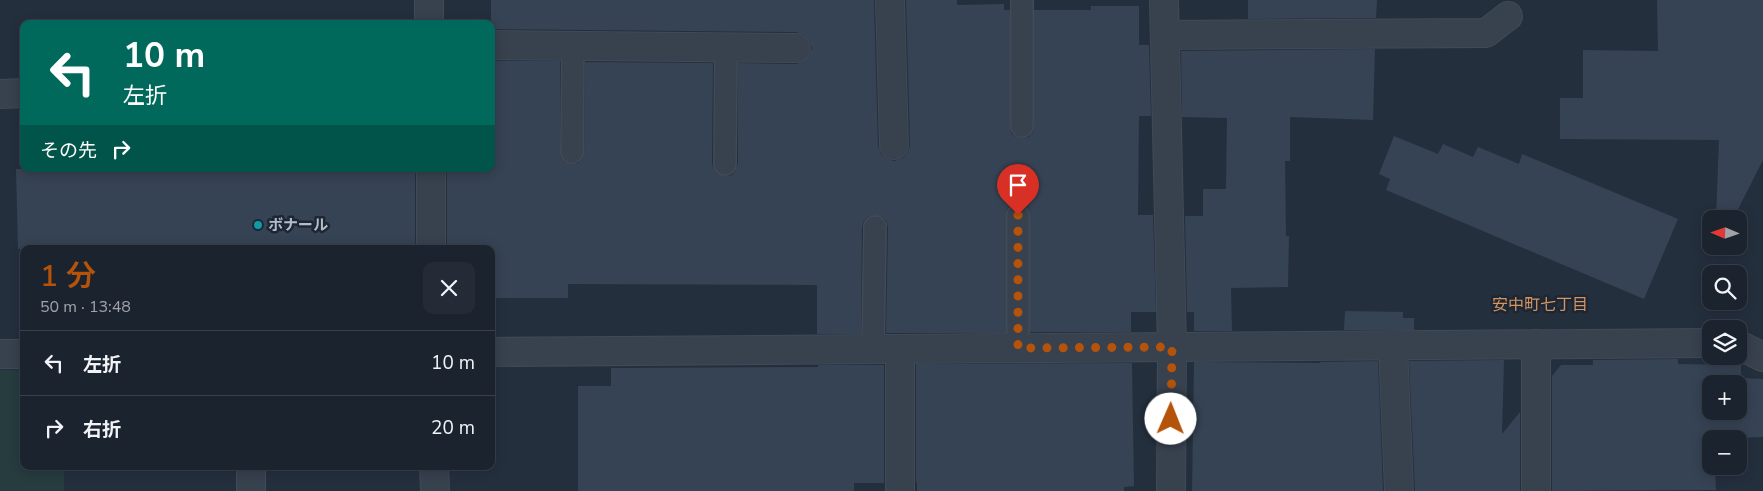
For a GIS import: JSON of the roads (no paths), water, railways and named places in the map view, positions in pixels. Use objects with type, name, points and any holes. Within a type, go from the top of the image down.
[{"type":"street","points":[[429,0],[429,20]]},
{"type":"street","points":[[890,0],[894,145]]},
{"type":"street","points":[[1164,0],[1172,347],[1171,491]]},
{"type":"street","points":[[1165,35],[1486,33],[1508,16]]},
{"type":"street","points":[[495,44],[796,48]]},
{"type":"street","points":[[0,94],[20,94]]},
{"type":"street","points":[[431,172],[432,245]]},
{"type":"street","points":[[495,352],[1702,343]]},
{"type":"street","points":[[1536,344],[1536,491]]},
{"type":"street","points":[[1393,346],[1399,491]]},
{"type":"street","points":[[1747,348],[1763,357]]},
{"type":"street","points":[[900,349],[900,491]]},
{"type":"street","points":[[0,354],[20,354]]},
{"type":"street","points":[[251,470],[252,491]]},
{"type":"street","points":[[434,470],[435,491]]},
{"type":"lane","points":[[1022,0],[1022,126]]},
{"type":"lane","points":[[572,152],[573,46]]},
{"type":"lane","points":[[725,164],[726,47]]},
{"type":"lane","points":[[1018,215],[1018,348]]},
{"type":"lane","points":[[873,349],[875,227]]},
{"type":"place","name":"ボナール","points":[[258,225]]},
{"type":"district","name":"安中町七丁目","points":[[1540,304]]}]
